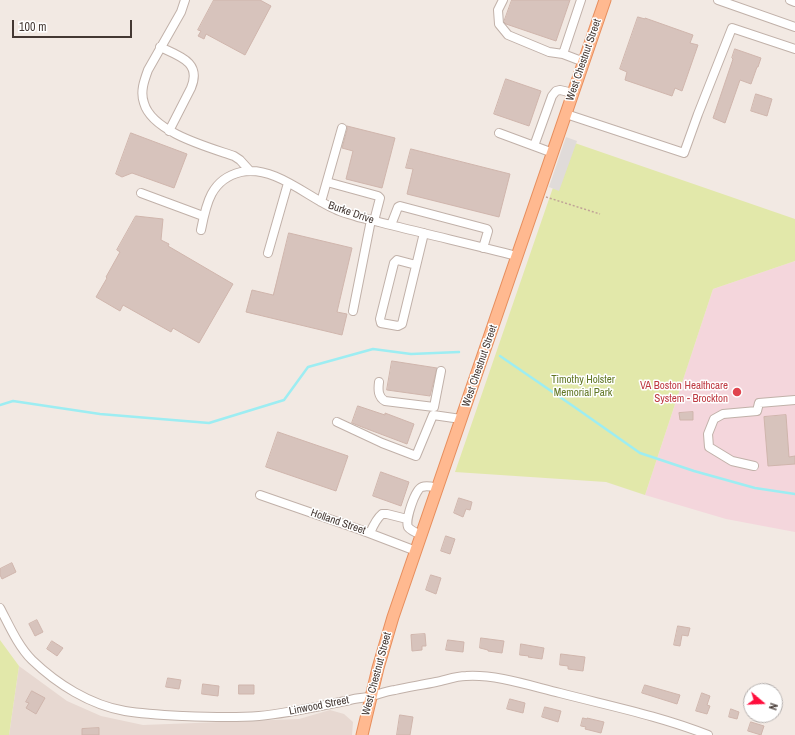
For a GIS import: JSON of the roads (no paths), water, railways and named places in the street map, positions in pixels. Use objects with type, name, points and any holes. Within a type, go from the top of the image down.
[{"type":"main road","name":"West Chestnut Street","points":[[362,735],[370,696],[382,652],[605,0]]},
{"type":"street","points":[[184,0],[180,12],[160,47],[144,80],[142,88],[144,104],[152,117],[169,130],[187,139],[234,156],[250,171]]},
{"type":"street","points":[[502,0],[498,10],[499,24],[508,35],[549,52],[563,54],[584,62]]},
{"type":"street","points":[[563,54],[581,0]]},
{"type":"street","points":[[718,0],[795,27]]},
{"type":"street","points":[[790,0],[795,2]]},
{"type":"street","points":[[566,114],[684,153],[732,28],[795,49]]},
{"type":"street","points":[[160,47],[185,59],[194,71],[194,81],[169,130]]},
{"type":"street","points":[[534,146],[552,96],[556,91],[560,90],[573,93]]},
{"type":"street","points":[[321,202],[342,128]]},
{"type":"street","points":[[499,133],[553,153]]},
{"type":"street","name":"Burke Drive","points":[[201,230],[203,216],[208,200],[216,186],[228,177],[250,171],[267,174],[288,183],[337,210],[373,221],[517,256]]},
{"type":"street","points":[[327,182],[378,196],[380,198],[373,221],[353,311]]},
{"type":"street","points":[[268,253],[288,183]]},
{"type":"street","points":[[141,193],[203,216]]},
{"type":"street","points":[[391,225],[398,207],[400,206],[487,229],[488,231],[482,248]]},
{"type":"street","points":[[416,265],[397,260],[394,262],[380,319],[382,323],[398,326],[402,324],[424,233]]},
{"type":"street","points":[[337,422],[382,444],[416,456],[433,411],[441,371]]},
{"type":"street","points":[[379,382],[379,395],[386,401],[433,411],[461,419]]},
{"type":"street","points":[[754,466],[732,461],[709,447],[708,434],[714,419],[723,414],[757,411],[759,403],[795,400]]},
{"type":"street","points":[[422,535],[411,530],[408,526],[407,519],[411,506],[418,489],[422,486],[438,488]]},
{"type":"street","name":"Holland Street","points":[[260,495],[370,533],[416,551]]},
{"type":"street","points":[[370,533],[378,517],[382,514],[407,519]]},
{"type":"street","name":"Linwood Street","points":[[0,608],[16,638],[31,659],[68,688],[90,700],[123,711],[148,714],[225,717],[258,716],[309,708],[370,696],[395,689],[468,676],[486,677],[520,683],[639,713],[708,735]]},
{"type":"waterway","points":[[0,405],[13,401],[100,414],[209,423],[284,400],[308,367],[373,349],[411,354],[459,352]]},
{"type":"waterway","points":[[500,356],[640,453],[694,471],[755,488],[795,494]]},
{"type":"place","name":"VA Boston Healthcare System - Brockton","points":[[737,392]]},
{"type":"park label","name":"Timothy Holster Memorial Park","points":[[583,386]]}]
